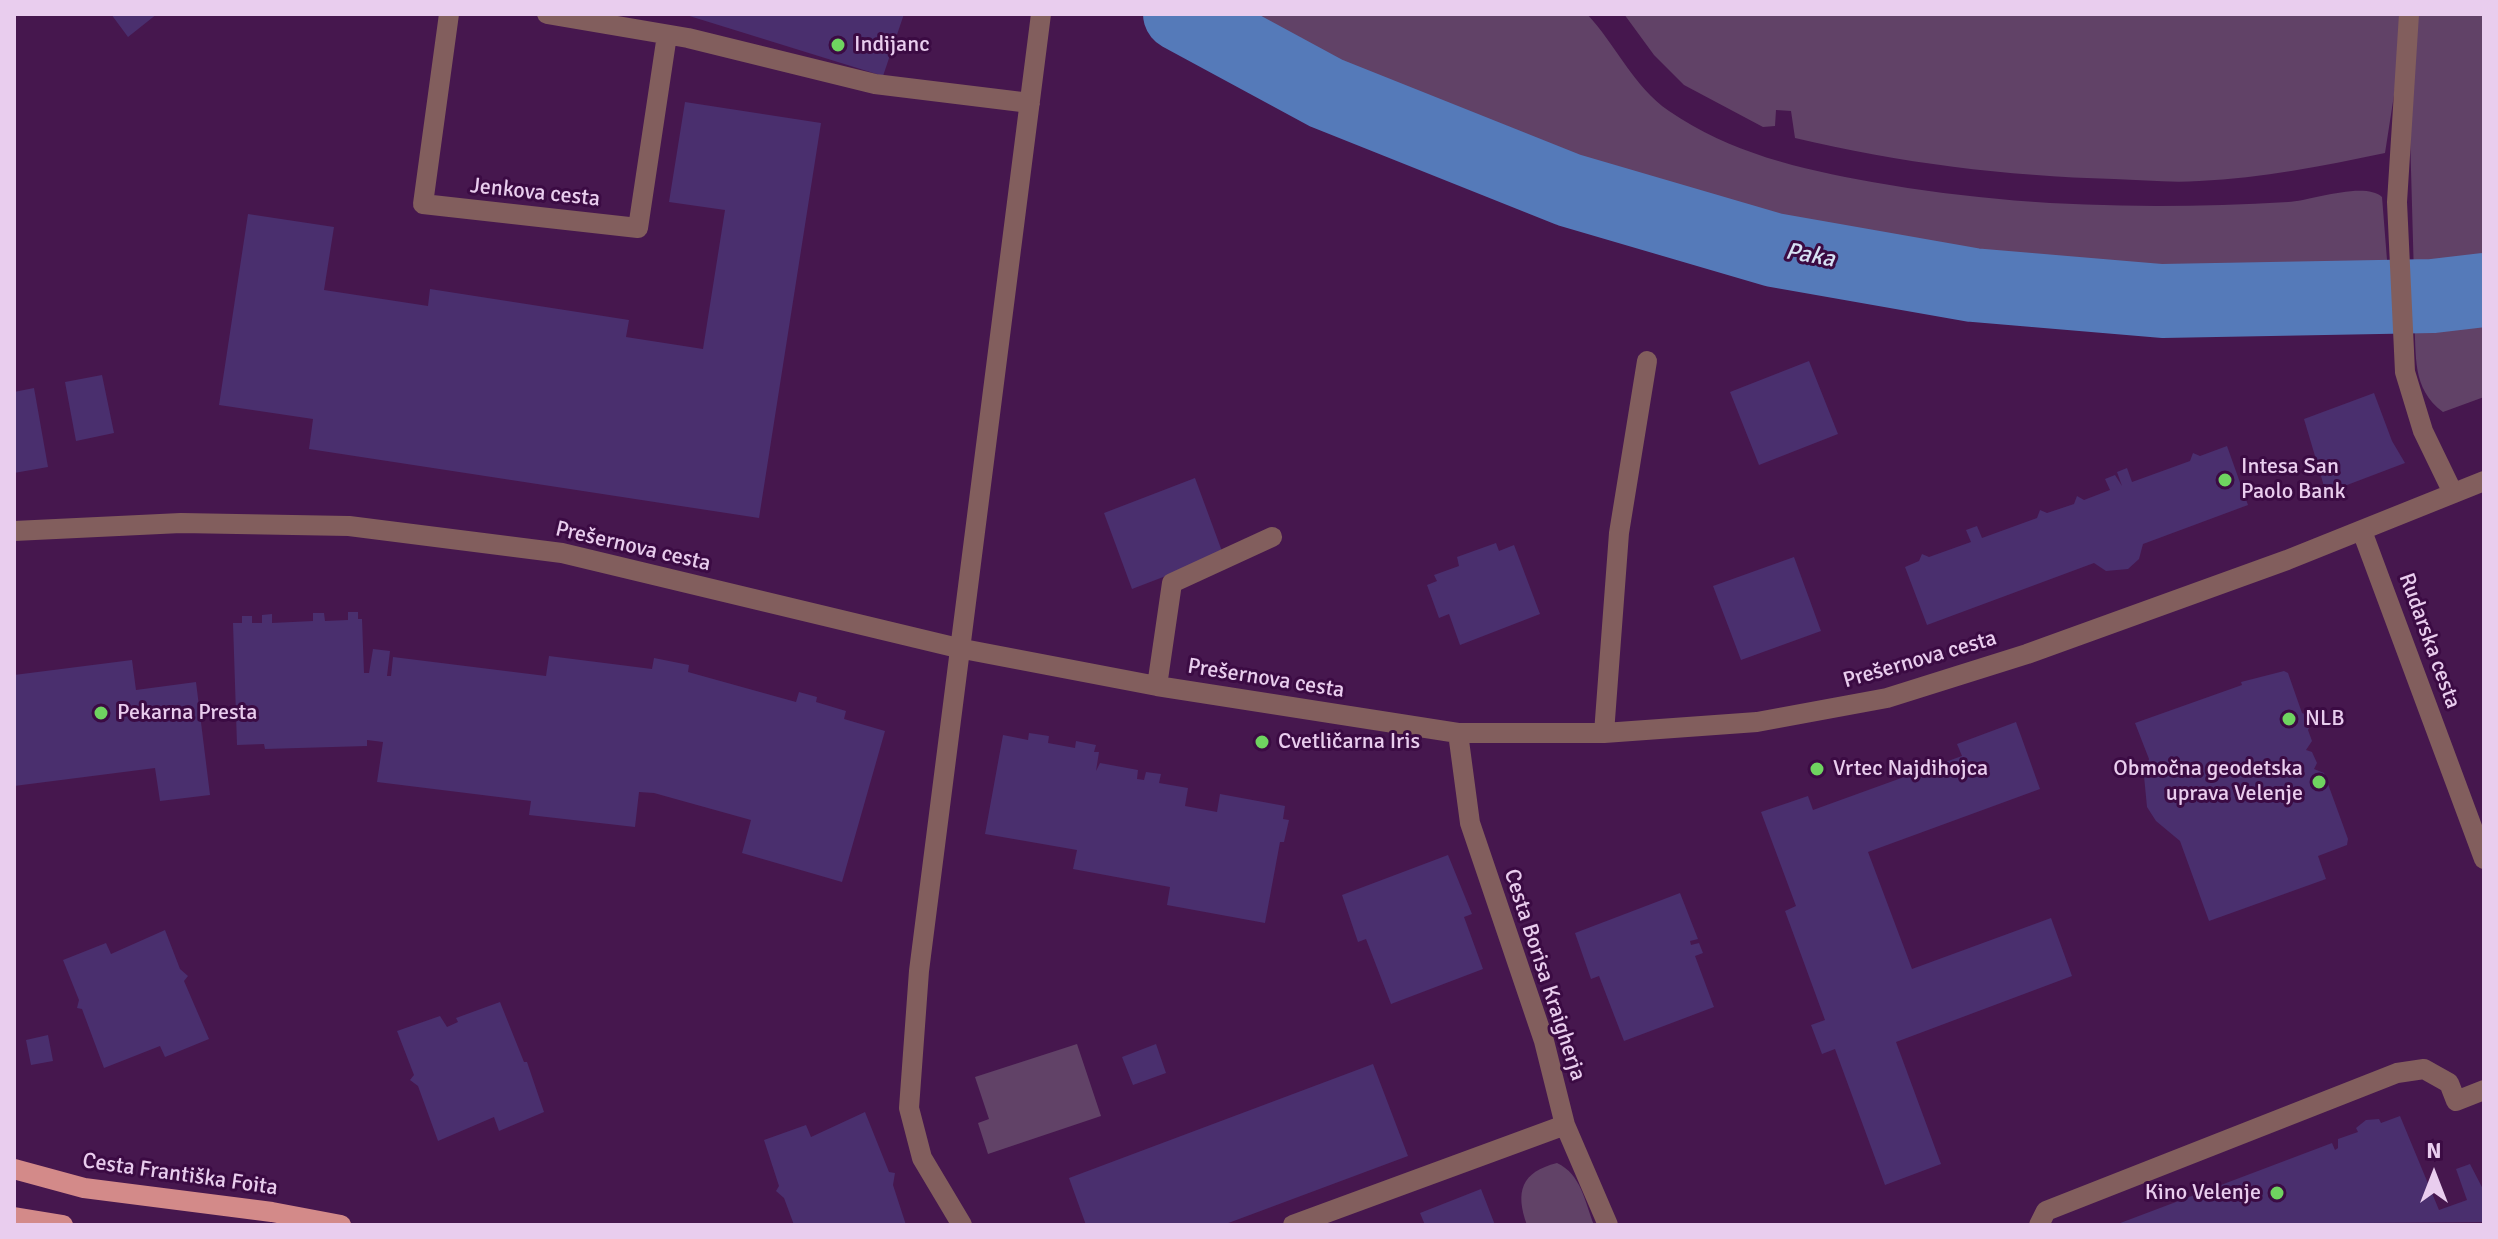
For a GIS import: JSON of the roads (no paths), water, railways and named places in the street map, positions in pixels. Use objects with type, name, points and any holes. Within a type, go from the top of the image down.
[{"type":"main road","name":"Cesta Františka Foita","points":[[14,1169],[84,1188],[272,1212],[341,1225]]},
{"type":"main road","points":[[14,1217],[63,1225]]},
{"type":"street","name":"Jenkova cesta","points":[[449,14],[423,204],[638,228],[667,35]]},
{"type":"street","points":[[547,14],[667,35],[875,84],[1030,103]]},
{"type":"street","points":[[962,1225],[922,1158],[909,1108],[919,971],[1041,14]]},
{"type":"street","points":[[2409,14],[2397,202],[2405,372],[2423,431],[2453,493]]},
{"type":"street","points":[[1604,733],[1619,533],[1647,361]]},
{"type":"street","name":"Prešernova cesta","points":[[14,531],[181,523],[349,526],[562,553],[958,648],[1157,686],[1458,733],[1604,733],[1757,722],[1887,698],[2027,654],[2362,531],[2484,481]]},
{"type":"street","name":"Rudarska cesta","points":[[2362,531],[2484,859]]},
{"type":"street","points":[[1157,686],[1172,583],[1272,537]]},
{"type":"street","name":"Cesta Borisa Kraigherja","points":[[1458,733],[1470,823],[1544,1041],[1565,1125],[1608,1225]]},
{"type":"street","points":[[2039,1225],[2046,1211],[2397,1073],[2424,1069],[2449,1083],[2456,1101],[2484,1090]]},
{"type":"street","points":[[1293,1225],[1565,1125]]},
{"type":"waterway","name":"Paka","points":[[1180,14],[1326,93],[1569,190],[1774,250],[1973,285],[2162,301],[2433,296],[2484,290]]},
{"type":"place","name":"Indijanc","points":[[838,45]]},
{"type":"place","name":"Intesa San Paolo Bank","points":[[2225,480]]},
{"type":"place","name":"Pekarna Presta","points":[[101,713]]},
{"type":"place","name":"NLB","points":[[2289,719]]},
{"type":"place","name":"Cvetličarna Iris","points":[[1262,742]]},
{"type":"place","name":"Vrtec Najdihojca","points":[[1817,769]]},
{"type":"place","name":"Območna geodetska uprava Velenje","points":[[2319,782]]},
{"type":"place","name":"Kino Velenje","points":[[2277,1193]]}]
